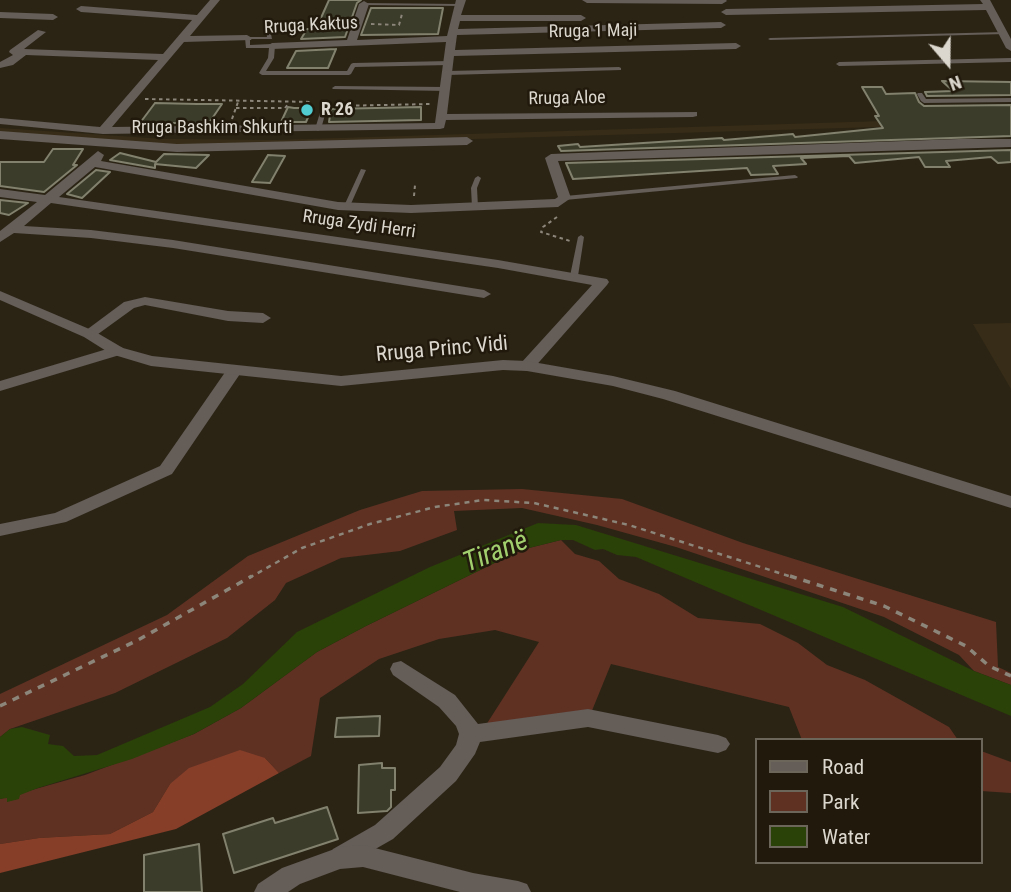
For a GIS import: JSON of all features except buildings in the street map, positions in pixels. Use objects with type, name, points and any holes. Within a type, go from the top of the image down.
[{"type":"street","points":[[0,238],[93,163],[104,137],[130,99],[215,0]]},
{"type":"street","points":[[587,0],[722,1]]},
{"type":"street","points":[[441,122],[452,35],[460,2]]},
{"type":"street","points":[[726,12],[987,3],[1011,48]]},
{"type":"street","points":[[352,41],[364,4]]},
{"type":"street","points":[[81,9],[200,18]]},
{"type":"street","points":[[0,15],[53,17]]},
{"type":"street","points":[[455,18],[686,17]]},
{"type":"street","name":"Rruga Kaktus","points":[[272,46],[452,35],[721,24]]},
{"type":"street","points":[[41,32],[14,52],[164,57]]},
{"type":"street","name":"Rruga Kaktus","points":[[181,39],[247,38]]},
{"type":"street","name":"Rruga 1 Maji","points":[[449,63],[736,46]]},
{"type":"street","points":[[0,65],[9,63],[24,52]]},
{"type":"street","name":"Rruga Aloe","points":[[104,137],[694,114]]},
{"type":"street","points":[[0,121],[104,137]]},
{"type":"street","name":"Rruga Bashkim Shkurti","points":[[0,135],[104,137],[189,148],[467,141]]},
{"type":"street","points":[[93,163],[276,197],[347,206],[411,209],[562,201],[551,158],[1011,143]]},
{"type":"street","name":"Rruga Zydi Herri","points":[[0,194],[162,214],[602,282],[527,366]]},
{"type":"street","points":[[13,229],[91,233],[173,244],[484,294]]},
{"type":"street","name":"Rruga Princ Vidi","points":[[0,295],[89,334],[117,351],[152,361],[341,381],[502,365],[527,366],[613,381],[1011,502]]},
{"type":"street","points":[[89,334],[129,305],[145,301],[214,314],[263,318]]},
{"type":"street","points":[[0,386],[117,351]]},
{"type":"street","points":[[0,530],[83,509],[166,470],[234,371]]},
{"type":"street","points":[[267,892],[291,876],[340,858],[384,832],[448,774],[467,748],[470,734],[466,722],[447,701],[401,669]]},
{"type":"street","points":[[470,734],[588,718],[718,744]]},
{"type":"street","points":[[383,861],[377,851],[384,832]]},
{"type":"street","points":[[340,858],[363,856],[473,884],[518,892]]},
{"type":"lane","points":[[364,4],[460,2]]},
{"type":"lane","points":[[247,38],[270,38],[268,29]]},
{"type":"lane","points":[[770,39],[1004,33]]},
{"type":"lane","name":"Rruga Kaktus","points":[[247,38],[248,47],[272,46]]},
{"type":"lane","points":[[272,46],[271,58],[262,73],[349,73],[353,65],[449,63],[619,69]]},
{"type":"lane","points":[[839,64],[1011,61]]},
{"type":"lane","points":[[335,88],[446,89]]},
{"type":"lane","points":[[920,94],[924,100],[1011,100]]},
{"type":"lane","points":[[318,129],[325,105]]},
{"type":"lane","points":[[347,206],[363,170]]},
{"type":"lane","points":[[562,201],[795,177]]},
{"type":"lane","points":[[475,207],[474,188],[478,178]]},
{"type":"lane","points":[[574,276],[580,237]]},
{"type":"path","points":[[357,24],[399,25],[402,14]]},
{"type":"path","points":[[130,99],[325,105],[444,103]]},
{"type":"path","points":[[236,108],[285,108],[289,102]]},
{"type":"path","points":[[562,201],[562,213],[543,227],[541,232],[562,238]]},
{"type":"path","points":[[0,706],[138,640],[302,548],[370,524],[435,508],[483,500],[534,503],[629,525],[884,606],[966,646],[989,666],[1011,676]]},
{"type":"shaded area","points":[[1011,117],[1011,123],[273,145],[161,144],[0,134],[0,128],[164,139],[276,140]]},
{"type":"shaded area","points":[[1011,323],[1011,389],[973,324]]},
{"type":"shaded area","points":[[240,750],[265,758],[279,773],[176,829],[0,873],[0,844],[39,838],[110,834],[153,812],[170,784],[189,768]]},
{"type":"green space","points":[[522,489],[622,499],[743,543],[996,622],[998,667],[1011,673],[1011,685],[974,671],[959,655],[884,617],[676,547],[522,508],[454,511],[457,530],[400,551],[341,558],[286,583],[275,600],[227,638],[115,693],[10,729],[0,737],[0,694],[167,615],[248,556],[360,510],[422,491]]},
{"type":"green space","points":[[561,540],[575,554],[599,561],[619,579],[659,594],[698,618],[760,624],[798,643],[827,665],[865,680],[949,727],[957,738],[801,738],[789,707],[611,664],[591,713],[486,725],[539,642],[495,630],[439,639],[379,659],[320,698],[311,756],[279,773],[265,758],[170,784],[153,812],[110,834],[39,838],[0,844],[0,799],[85,775],[194,734],[241,708],[317,652],[521,550]]},
{"type":"green space","points":[[983,752],[1011,762],[1011,793],[983,791]]},
{"type":"water","name":"Tiranë","points":[[538,523],[576,525],[843,607],[974,671],[1011,685],[1011,716],[636,557],[617,555],[603,549],[595,550],[573,540],[561,540],[521,550],[366,626],[317,652],[241,708],[194,734],[132,759],[38,788],[20,795],[19,799],[7,802],[7,798],[0,799],[0,737],[10,729],[22,727],[50,735],[48,744],[63,746],[74,756],[97,755],[210,707],[243,684],[297,632],[430,567]]},
{"type":"place","name":"R 26","points":[[307,110]]}]
